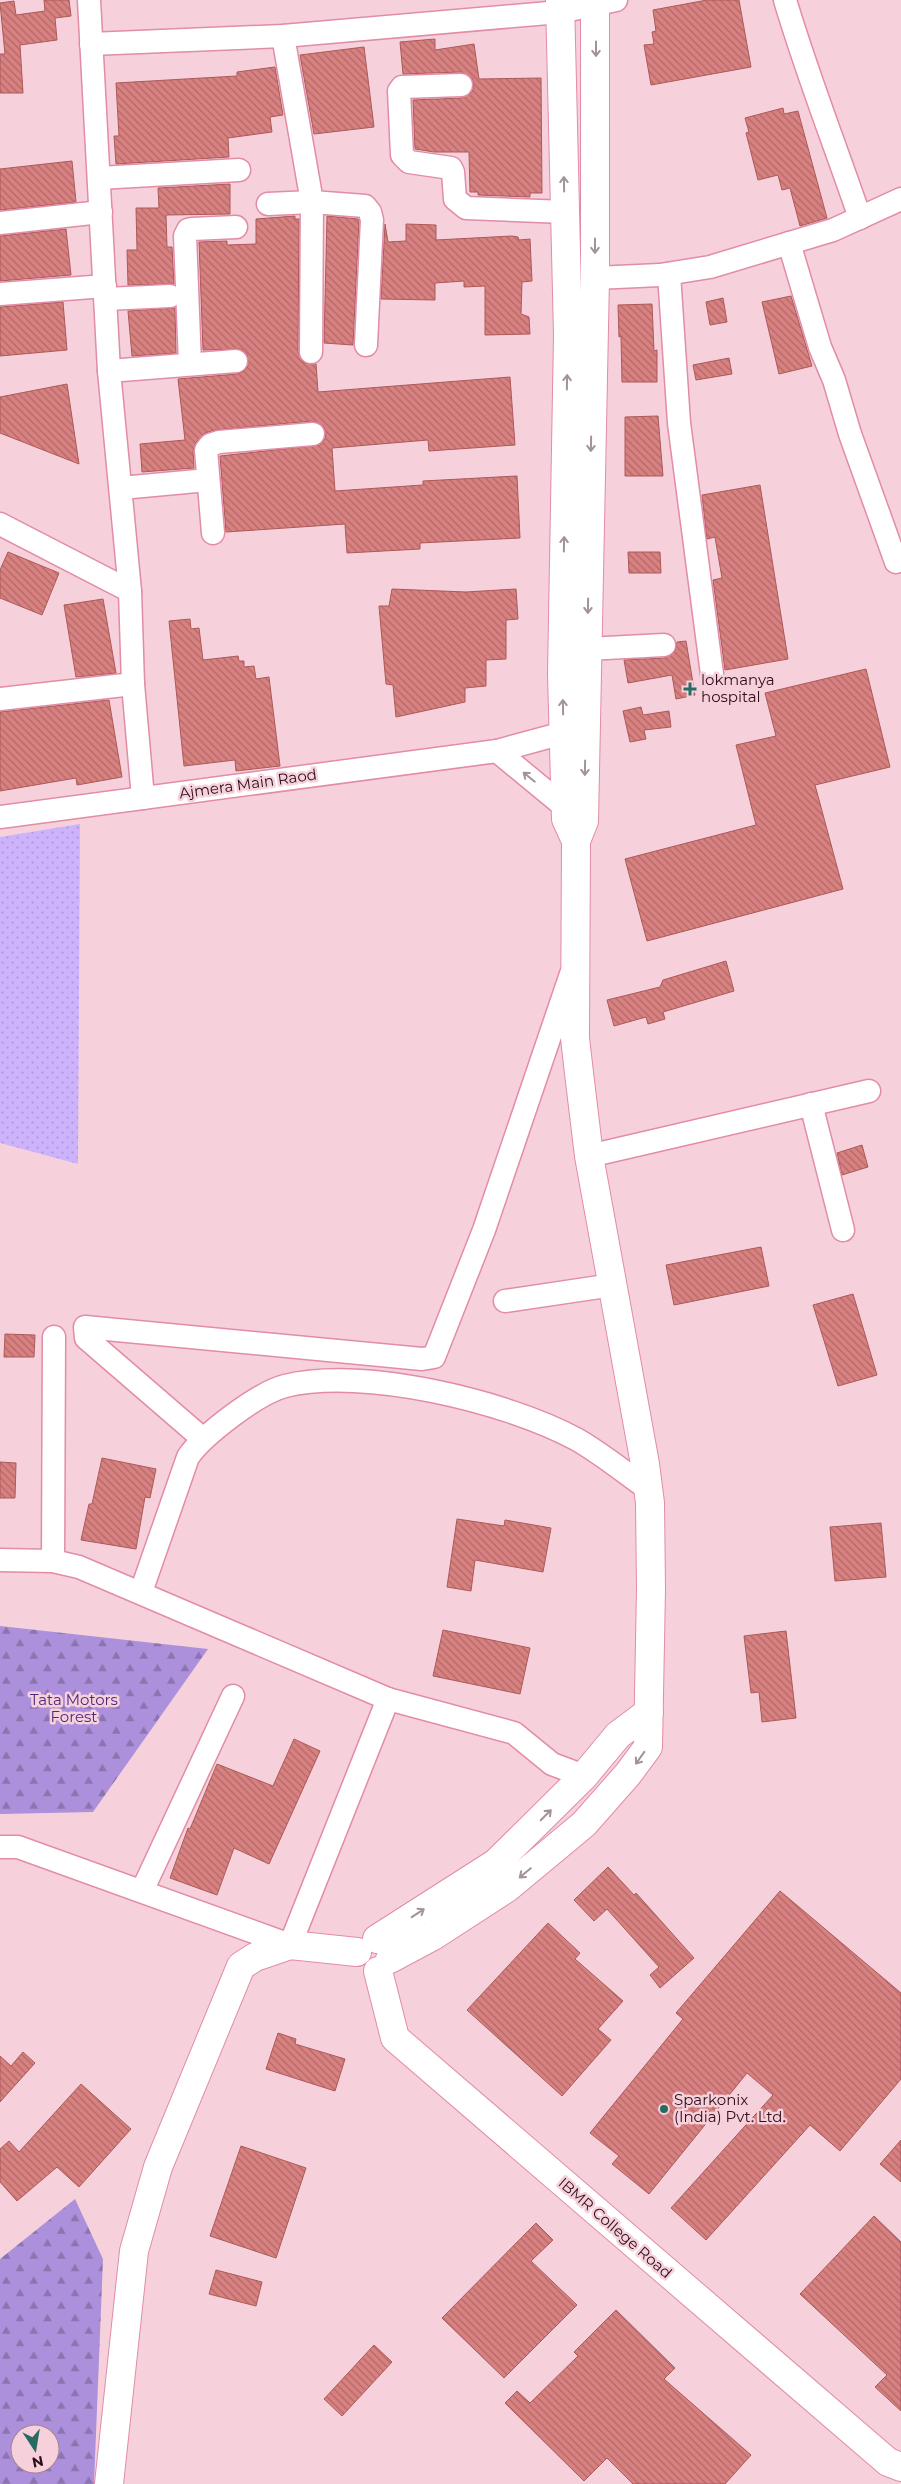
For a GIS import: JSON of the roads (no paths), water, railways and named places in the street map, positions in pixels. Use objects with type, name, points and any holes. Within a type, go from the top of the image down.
[{"type":"main road","points":[[574,733],[587,649],[602,2]]},
{"type":"main road","points":[[109,2484],[134,2252],[146,2204],[158,2167],[241,1966],[255,1957],[290,1945],[375,1955],[433,1936],[508,1888],[584,1824],[628,1774],[648,1747],[651,1589],[648,1489],[589,1156],[575,1038],[576,841],[566,819],[575,807],[568,335],[560,6]]},
{"type":"main road","points":[[375,1955],[496,1863],[584,1776],[618,1735],[649,1712]]},
{"type":"main road","name":"IBMR College Road","points":[[375,1955],[395,2038],[895,2471]]},
{"type":"main road","points":[[126,2484],[151,2254],[174,2174],[257,1974],[255,1957]]},
{"type":"street","points":[[89,0],[110,371],[130,591],[134,684],[143,798]]},
{"type":"street","points":[[785,0],[801,54],[822,107],[860,218]]},
{"type":"street","points":[[91,44],[283,36],[602,2]]},
{"type":"street","points":[[283,36],[312,202],[311,352]]},
{"type":"street","points":[[461,85],[402,87],[399,91],[402,155],[404,158],[409,162],[451,168],[455,200],[466,208],[565,212]]},
{"type":"street","points":[[99,178],[239,170]]},
{"type":"street","points":[[595,278],[669,274],[710,267],[833,230],[901,199]]},
{"type":"street","points":[[268,204],[312,202],[365,206],[370,212],[372,220],[366,345]]},
{"type":"street","points":[[0,223],[101,212]]},
{"type":"street","points":[[190,364],[185,236],[188,230],[192,229],[236,227]]},
{"type":"street","points":[[789,243],[820,347],[834,380],[850,434],[896,562]]},
{"type":"street","points":[[669,274],[679,423],[712,674]]},
{"type":"street","points":[[0,294],[105,292],[170,296]]},
{"type":"street","points":[[110,371],[236,361]]},
{"type":"street","points":[[213,533],[206,450],[210,445],[219,442],[313,434]]},
{"type":"street","points":[[121,488],[208,480]]},
{"type":"street","points":[[0,524],[130,591]]},
{"type":"street","points":[[587,649],[664,645]]},
{"type":"street","points":[[0,699],[134,684]]},
{"type":"street","name":"Ajmera Main Raod","points":[[0,817],[497,751],[574,733]]},
{"type":"street","points":[[497,751],[575,807]]},
{"type":"street","points":[[203,1439],[86,1338],[85,1328],[422,1359],[434,1357],[484,1230],[576,961]]},
{"type":"street","points":[[589,1156],[869,1091]]},
{"type":"street","points":[[811,1104],[843,1230]]},
{"type":"street","points":[[505,1301],[613,1285]]},
{"type":"street","points":[[53,1561],[54,1337]]},
{"type":"street","points":[[141,1592],[188,1457],[203,1439],[267,1394],[282,1387],[307,1382],[358,1382],[425,1390],[503,1410],[577,1440],[648,1489]]},
{"type":"street","points":[[0,1560],[53,1561],[79,1567],[388,1699],[514,1733],[552,1764],[584,1776]]},
{"type":"street","points":[[142,1892],[234,1696]]},
{"type":"street","points":[[0,1847],[18,1846],[290,1945],[388,1699]]},
{"type":"place","name":"lokmanya hospital","points":[[690,689]]},
{"type":"place","name":"Sparkonix (India) Pvt. Ltd.","points":[[664,2109]]},
{"type":"park label","name":"Tata Motors Forest","points":[[74,1708]]}]
